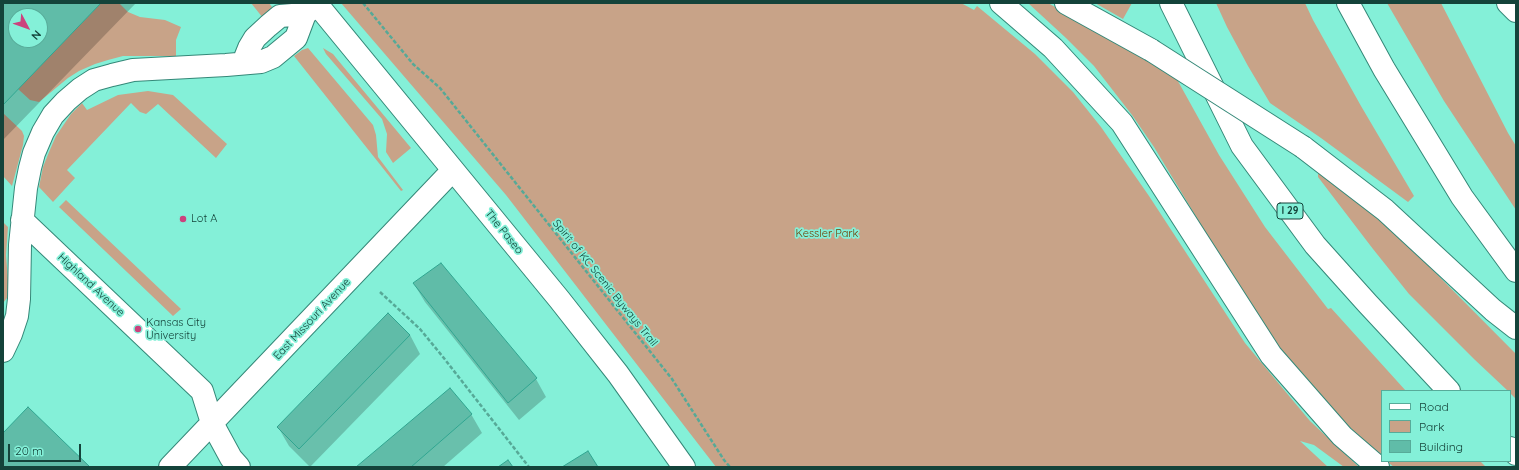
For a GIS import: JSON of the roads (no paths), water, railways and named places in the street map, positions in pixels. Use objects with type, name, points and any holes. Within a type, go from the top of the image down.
[{"type":"main road","points":[[1002,3],[1053,48],[1122,122],[1271,355],[1342,436],[1378,467]]},
{"type":"main road","points":[[1066,3],[1151,50],[1303,147],[1385,210],[1493,310],[1516,328]]},
{"type":"main road","name":"I 29","points":[[1171,3],[1242,146],[1315,245],[1448,390]]},
{"type":"main road","points":[[1348,3],[1384,69],[1462,196],[1516,271]]},
{"type":"main road","points":[[1508,3],[1516,11]]},
{"type":"main road","points":[[3,351],[11,334],[18,310],[22,220],[26,188],[34,153],[43,132],[54,115],[66,101],[80,88],[94,80],[133,70],[243,63],[255,38],[280,16],[313,7]]},
{"type":"main road","name":"The Paseo","points":[[313,7],[453,170],[559,299],[618,374],[684,467]]},
{"type":"main road","name":"East Missouri Avenue","points":[[170,467],[453,170]]},
{"type":"main road","name":"Highland Avenue","points":[[22,220],[202,391],[212,423],[231,458],[239,467]]},
{"type":"place","name":"Lot A","points":[[183,219]]},
{"type":"place","name":"Kansas City University","points":[[138,329]]},
{"type":"park label","name":"Kessler Park","points":[[827,234]]}]
